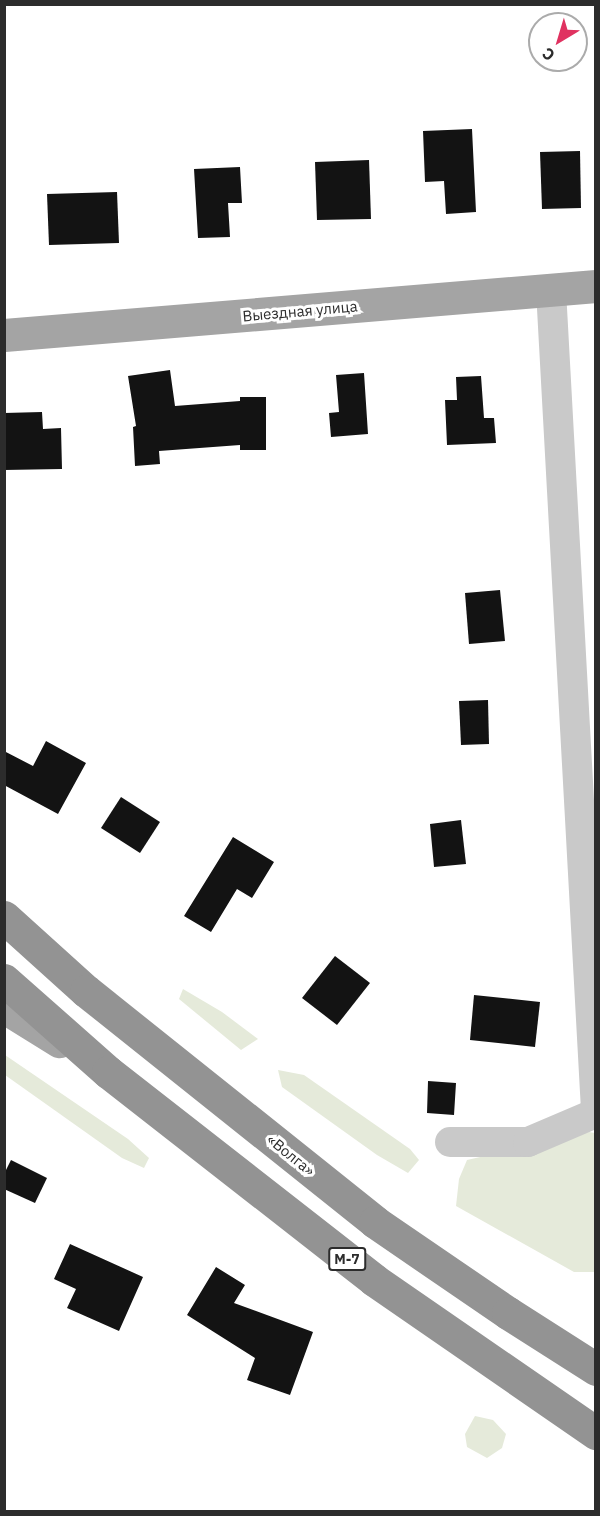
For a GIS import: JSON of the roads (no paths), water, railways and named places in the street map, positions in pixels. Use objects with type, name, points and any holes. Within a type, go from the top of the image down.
[{"type":"highway","name":"«Волга»","points":[[4,916],[86,991],[375,1222],[508,1313],[596,1369]]},
{"type":"highway","name":"М-7","points":[[4,980],[108,1072],[374,1280],[596,1432]]},
{"type":"main road","name":"Выездная улица","points":[[4,334],[596,286]]},
{"type":"main road","points":[[4,1007],[108,1072]]},
{"type":"street","points":[[450,1142],[528,1142],[596,1112],[551,290]]}]
